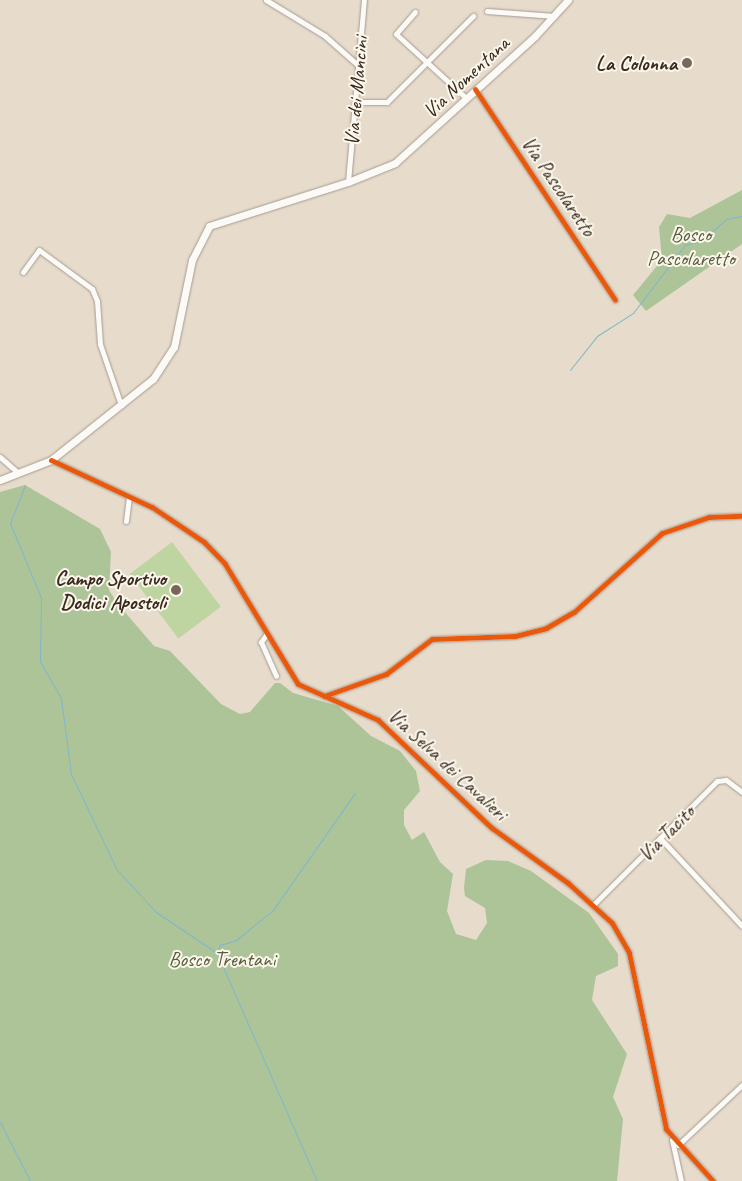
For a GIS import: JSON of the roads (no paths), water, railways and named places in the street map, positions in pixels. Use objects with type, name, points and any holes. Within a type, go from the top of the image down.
[{"type":"main road","name":"Via Nomentana","points":[[0,480],[50,460],[121,408],[153,379],[170,357],[187,298],[192,260],[209,226],[348,182],[402,158],[555,16],[566,1]]},
{"type":"street","points":[[266,0],[325,36],[359,66]]},
{"type":"street","name":"Via dei Mancini","points":[[348,182],[364,0]]},
{"type":"street","points":[[487,11],[555,16]]},
{"type":"street","points":[[415,12],[396,34],[466,98]]},
{"type":"street","points":[[355,102],[383,104],[473,16]]},
{"type":"street","name":"Via Pascolaretto","points":[[475,89],[615,300]]},
{"type":"street","points":[[23,272],[34,252],[41,250],[92,289],[97,301],[100,344],[121,408]]},
{"type":"street","points":[[0,457],[17,472]]},
{"type":"street","name":"Via Selva dei Cavalieri","points":[[50,460],[160,511],[218,555],[298,684],[378,720],[492,828],[594,905],[618,930],[628,949],[682,1181]]},
{"type":"street","points":[[126,521],[130,497]]},
{"type":"street","points":[[324,696],[382,676],[434,638],[515,636],[546,628],[574,612],[662,533],[709,517],[742,516]]},
{"type":"street","points":[[266,635],[261,642],[276,676]]},
{"type":"street","name":"Via Tacito","points":[[594,905],[719,780],[742,792]]},
{"type":"street","points":[[660,838],[742,926]]},
{"type":"street","points":[[678,1145],[742,1086]]},
{"type":"street","points":[[671,1138],[713,1181]]},
{"type":"waterway","points":[[570,370],[597,336],[633,313],[685,245],[701,241],[726,219],[742,216]]},
{"type":"waterway","points":[[25,485],[10,523],[41,598],[40,661],[61,698],[71,774],[117,870],[156,912],[217,953]]},
{"type":"waterway","points":[[317,1181],[217,953],[220,945],[236,940],[273,910],[355,793]]},
{"type":"waterway","points":[[0,1122],[30,1181]]},
{"type":"place","name":"La Colonna","points":[[687,63]]},
{"type":"place","name":"Campo Sportivo Dodici Apostoli","points":[[176,590]]},
{"type":"park label","name":"Bosco Pascolaretto","points":[[691,246]]},
{"type":"park label","name":"Bosco Trentani","points":[[222,959]]}]
